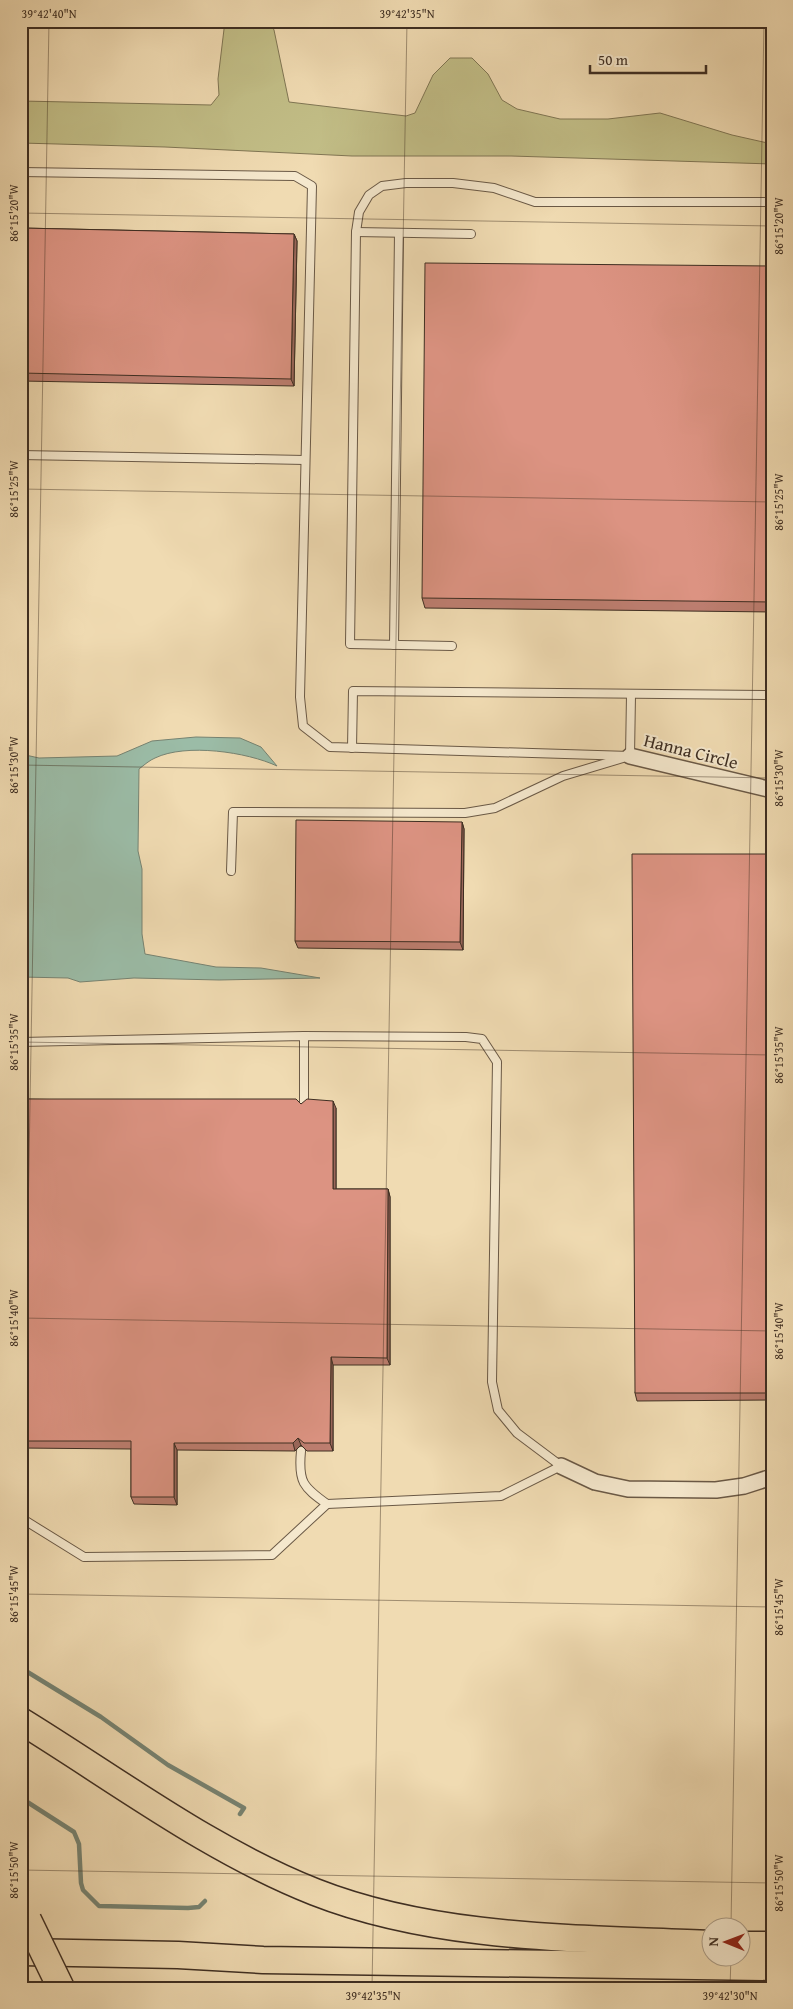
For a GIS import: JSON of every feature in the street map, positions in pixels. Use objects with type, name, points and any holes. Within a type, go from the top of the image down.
[{"type":"highway","points":[[22,1722],[116,1784],[224,1847],[296,1884],[334,1899],[410,1919],[484,1931],[700,1943]]},
{"type":"highway","points":[[25,1914],[61,1988]]},
{"type":"highway","points":[[750,1945],[772,1945]]},
{"type":"highway","points":[[21,1952],[178,1955],[263,1960],[772,1967]]},
{"type":"street","name":"Hanna Circle","points":[[630,756],[772,790]]},
{"type":"street","points":[[561,1466],[595,1482],[628,1489],[716,1490],[744,1486],[772,1477]]},
{"type":"lane","points":[[21,172],[295,176],[312,186],[300,698],[303,726],[330,747],[630,756]]},
{"type":"lane","points":[[452,646],[350,644],[356,232],[359,212],[369,195],[382,186],[406,183],[453,183],[494,188],[534,202],[772,202]]},
{"type":"lane","points":[[356,232],[471,234]]},
{"type":"lane","points":[[394,645],[399,233]]},
{"type":"lane","points":[[21,455],[306,460]]},
{"type":"lane","points":[[352,748],[353,691],[772,695]]},
{"type":"lane","points":[[630,756],[631,694]]},
{"type":"lane","points":[[231,871],[233,812],[465,813],[495,808],[563,776],[630,756]]},
{"type":"lane","points":[[304,1036],[304,1106]]},
{"type":"lane","points":[[21,1042],[304,1036],[466,1036],[482,1039],[497,1062],[492,1382],[498,1410],[517,1433],[561,1466],[501,1496],[327,1504],[306,1490],[299,1472],[301,1451]]},
{"type":"lane","points":[[21,1518],[84,1557],[272,1555],[327,1504]]},
{"type":"shaded area","points":[[225,21],[269,21],[274,30],[289,102],[406,116],[415,113],[433,75],[450,58],[472,58],[488,74],[502,100],[517,109],[560,119],[608,119],[660,113],[732,135],[772,144],[772,164],[511,156],[352,156],[165,147],[21,143],[21,101],[211,105],[219,95],[218,79]]},
{"type":"shaded area","points":[[196,737],[240,738],[261,747],[277,766],[233,753],[199,750],[168,753],[153,759],[139,769],[138,851],[142,869],[142,934],[145,954],[216,967],[261,968],[320,978],[219,980],[134,978],[80,982],[68,978],[21,977],[21,754],[39,758],[117,756],[152,741]]},
{"type":"building","points":[[21,228],[294,234],[291,379],[21,373]]},
{"type":"building","points":[[425,263],[772,266],[772,602],[422,598]]},
{"type":"building","points":[[296,820],[462,822],[460,942],[295,941]]},
{"type":"building","points":[[632,854],[772,854],[772,1393],[635,1393]]},
{"type":"building","points":[[21,1099],[296,1099],[301,1104],[307,1099],[333,1101],[333,1189],[388,1189],[387,1358],[331,1357],[330,1443],[304,1443],[298,1438],[293,1443],[174,1443],[174,1497],[131,1497],[131,1441],[21,1441]]},
{"type":"waterway","points":[[21,1668],[101,1717],[168,1765],[244,1808],[240,1814]]},
{"type":"waterway","points":[[21,1798],[74,1832],[79,1844],[83,1890],[99,1906],[188,1908],[199,1907],[205,1901]]}]
